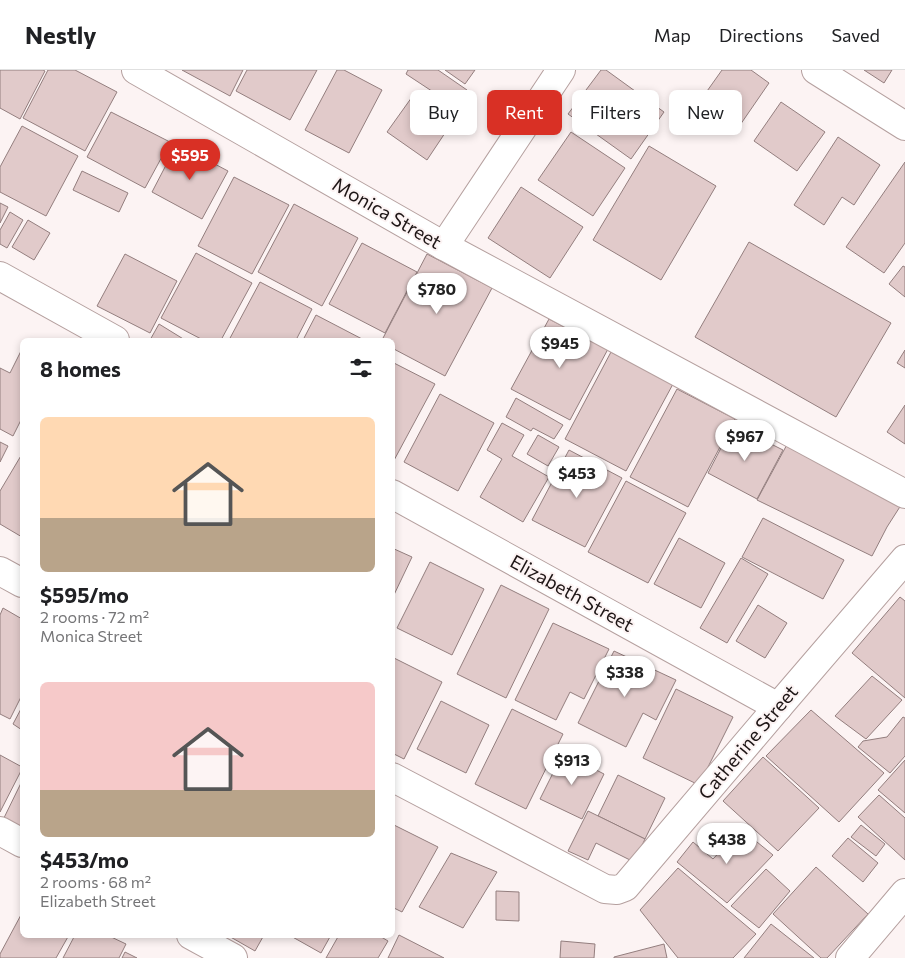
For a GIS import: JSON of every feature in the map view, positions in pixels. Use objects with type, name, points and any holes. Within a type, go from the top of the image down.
[{"type":"street","name":"Monica Street","points":[[136,70],[444,246],[905,494]]},
{"type":"street","points":[[444,246],[561,70]]},
{"type":"street","points":[[816,70],[905,126]]},
{"type":"street","points":[[0,276],[111,338]]},
{"type":"street","name":"Elizabeth Street","points":[[395,496],[778,707]]},
{"type":"street","name":"Catherine Street","points":[[395,779],[605,889],[617,890],[625,887],[905,559]]},
{"type":"street","points":[[0,571],[20,581]]},
{"type":"street","points":[[0,831],[20,842]]},
{"type":"street","points":[[850,958],[905,893]]},
{"type":"street","points":[[196,938],[233,958]]},
{"type":"building","points":[[0,70],[45,71],[20,119],[0,108]]},
{"type":"building","points":[[48,70],[75,70],[117,92],[85,151],[23,118]]},
{"type":"building","points":[[182,70],[243,70],[230,96]]},
{"type":"building","points":[[247,70],[317,70],[290,120],[236,91]]},
{"type":"building","points":[[337,70],[344,70],[382,90],[349,153],[305,130]]},
{"type":"building","points":[[408,70],[438,70],[467,90],[430,90],[406,74]]},
{"type":"building","points":[[445,70],[475,70],[465,84]]},
{"type":"building","points":[[601,70],[606,70],[634,90],[586,90]]},
{"type":"building","points":[[722,70],[751,70],[769,83],[742,122],[742,90],[708,90]]},
{"type":"building","points":[[864,70],[892,70],[884,83]]},
{"type":"building","points":[[410,100],[410,135],[444,135],[427,160],[387,132]]},
{"type":"building","points":[[781,102],[825,132],[797,171],[754,141]]},
{"type":"building","points":[[659,108],[664,112],[659,119]]},
{"type":"building","points":[[572,109],[572,117],[568,114]]},
{"type":"building","points":[[111,112],[170,142],[145,188],[87,157]]},
{"type":"building","points":[[22,126],[78,156],[46,216],[0,192],[0,167]]},
{"type":"building","points":[[571,132],[572,135],[576,135],[625,168],[593,216],[538,180]]},
{"type":"building","points":[[597,135],[648,135],[631,159]]},
{"type":"building","points":[[838,137],[880,165],[854,205],[842,197],[824,225],[794,205]]},
{"type":"building","points":[[177,144],[228,171],[202,219],[152,192]]},
{"type":"building","points":[[649,146],[716,186],[661,280],[593,240]]},
{"type":"building","points":[[905,162],[905,243],[884,273],[846,247]]},
{"type":"building","points":[[82,171],[128,193],[119,212],[73,190]]},
{"type":"building","points":[[234,177],[289,205],[252,274],[198,246]]},
{"type":"building","points":[[521,187],[583,227],[550,278],[488,238]]},
{"type":"building","points":[[0,203],[8,207],[0,223]]},
{"type":"building","points":[[294,204],[358,238],[322,306],[258,272]]},
{"type":"building","points":[[10,212],[23,220],[7,248],[0,244],[0,230]]},
{"type":"building","points":[[28,220],[50,233],[34,260],[12,247]]},
{"type":"building","points":[[749,242],[891,323],[836,417],[695,337]]},
{"type":"building","points":[[362,243],[417,272],[385,333],[329,304]]},
{"type":"building","points":[[196,253],[252,283],[222,338],[199,338],[161,318]]},
{"type":"building","points":[[125,254],[177,281],[150,333],[97,306]]},
{"type":"building","points":[[427,254],[492,288],[445,376],[395,350],[395,338],[383,338]]},
{"type":"building","points":[[903,266],[905,267],[905,297],[889,284]]},
{"type":"building","points":[[260,282],[312,309],[297,338],[230,338]]},
{"type":"building","points":[[316,315],[360,338],[304,338]]},
{"type":"building","points":[[549,319],[608,349],[570,420],[511,389]]},
{"type":"building","points":[[159,324],[182,338],[151,338]]},
{"type":"building","points":[[905,350],[905,368],[897,363]]},
{"type":"building","points":[[611,352],[673,384],[626,471],[565,439]]},
{"type":"building","points":[[20,353],[20,422],[13,436],[0,429],[0,368],[10,373]]},
{"type":"building","points":[[395,364],[435,384],[395,458]]},
{"type":"building","points":[[677,389],[735,419],[688,507],[630,477]]},
{"type":"building","points":[[440,394],[494,423],[458,491],[404,462]]},
{"type":"building","points":[[516,398],[563,425],[554,439],[533,428],[531,431],[506,417]]},
{"type":"building","points":[[905,405],[905,444],[887,432]]},
{"type":"building","points":[[502,423],[524,435],[512,456],[549,477],[523,522],[480,497],[502,459],[487,450]]},
{"type":"building","points":[[733,425],[783,450],[757,499],[708,473]]},
{"type":"building","points":[[538,435],[559,447],[548,466],[527,454]]},
{"type":"building","points":[[790,439],[903,502],[872,556],[757,500]]},
{"type":"building","points":[[0,442],[8,446],[0,462]]},
{"type":"building","points":[[569,450],[622,478],[585,547],[532,520]]},
{"type":"building","points":[[20,457],[20,536],[0,524],[0,491]]},
{"type":"building","points":[[626,481],[686,513],[648,583],[588,552]]},
{"type":"building","points":[[763,518],[844,560],[823,599],[742,557]]},
{"type":"building","points":[[679,538],[725,563],[701,608],[654,584]]},
{"type":"building","points":[[395,549],[412,557],[395,593]]},
{"type":"building","points":[[741,558],[768,574],[727,643],[700,628]]},
{"type":"building","points":[[430,562],[484,589],[452,655],[397,628]]},
{"type":"building","points":[[501,585],[549,609],[506,698],[457,674]]},
{"type":"building","points":[[900,597],[905,601],[905,698],[852,653]]},
{"type":"building","points":[[758,605],[787,623],[765,658],[736,641]]},
{"type":"building","points":[[3,608],[20,618],[20,699],[10,719],[0,714],[0,615]]},
{"type":"building","points":[[553,623],[609,649],[584,699],[570,692],[556,720],[515,700]]},
{"type":"building","points":[[614,651],[676,680],[656,720],[643,713],[626,747],[578,723]]},
{"type":"building","points":[[395,658],[442,682],[404,759],[395,754]]},
{"type":"building","points":[[872,676],[902,700],[866,739],[835,716]]},
{"type":"building","points":[[676,689],[733,717],[699,785],[643,758]]},
{"type":"building","points":[[441,701],[489,725],[466,773],[417,749]]},
{"type":"building","points":[[512,709],[563,734],[526,809],[475,784]]},
{"type":"building","points":[[811,710],[884,773],[839,822],[766,756]]},
{"type":"building","points":[[20,711],[20,729],[13,724]]},
{"type":"building","points":[[903,717],[905,718],[905,756],[890,773],[858,747],[863,741],[887,737]]},
{"type":"building","points":[[563,753],[604,774],[582,819],[540,799]]},
{"type":"building","points":[[0,755],[20,766],[20,773],[0,812]]},
{"type":"building","points":[[763,757],[819,808],[778,851],[723,801]]},
{"type":"building","points":[[905,760],[905,813],[878,790]]},
{"type":"building","points":[[618,775],[665,798],[645,839],[598,816]]},
{"type":"building","points":[[20,785],[20,841],[0,826]]},
{"type":"building","points":[[879,795],[905,818],[905,860],[858,817]]},
{"type":"building","points":[[588,811],[645,839],[634,862],[596,843],[588,860],[568,851]]},
{"type":"building","points":[[861,825],[885,844],[876,856],[851,837]]},
{"type":"building","points":[[395,826],[438,847],[402,912],[395,908]]},
{"type":"building","points":[[741,829],[773,855],[727,903],[677,862],[693,842],[713,859]]},
{"type":"building","points":[[848,838],[878,863],[863,882],[832,856]]},
{"type":"building","points":[[451,853],[497,872],[463,928],[419,907]]},
{"type":"building","points":[[816,867],[868,914],[827,958],[821,958],[773,914]]},
{"type":"building","points":[[678,868],[756,934],[733,958],[678,958],[640,910]]},
{"type":"building","points":[[766,869],[790,891],[759,928],[731,906]]},
{"type":"building","points":[[496,891],[519,892],[519,921],[496,920]]},
{"type":"building","points":[[20,917],[20,938],[67,938],[56,958],[0,958],[0,954]]},
{"type":"building","points":[[771,924],[814,958],[744,958]]},
{"type":"building","points":[[399,935],[444,958],[388,958]]},
{"type":"building","points":[[73,938],[113,938],[126,944],[119,958],[63,958]]},
{"type":"building","points":[[232,938],[262,938],[255,951]]},
{"type":"building","points":[[294,938],[329,938],[321,953]]},
{"type":"building","points":[[337,938],[383,938],[388,941],[378,958],[326,958]]},
{"type":"building","points":[[561,941],[595,944],[594,958],[560,958]]},
{"type":"building","points":[[664,944],[667,958],[614,958],[614,957]]},
{"type":"building","points":[[125,952],[137,958],[122,958]]}]
